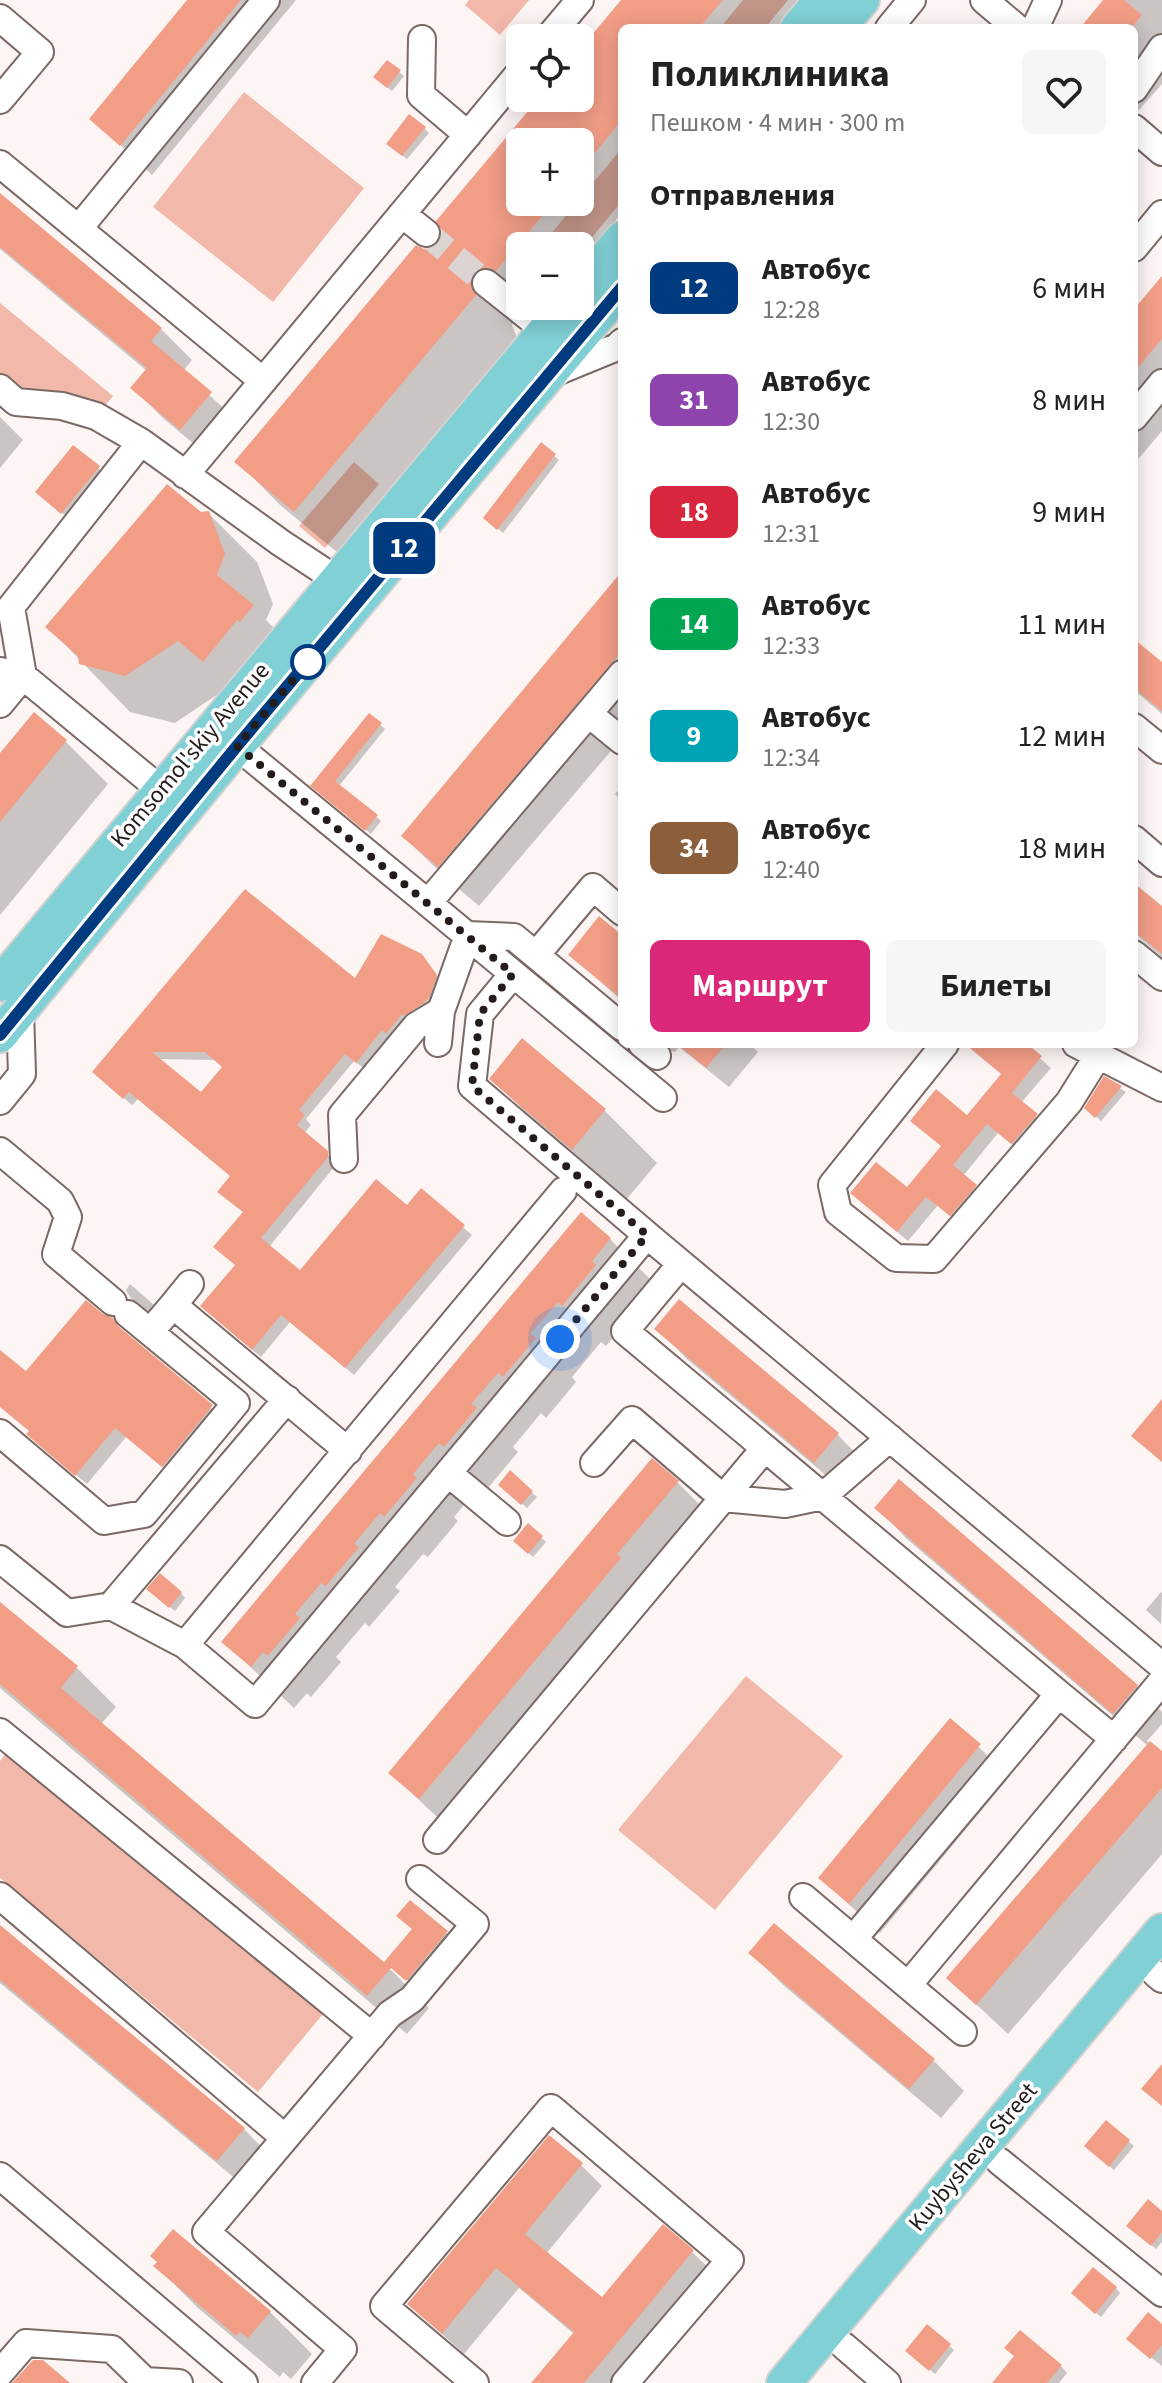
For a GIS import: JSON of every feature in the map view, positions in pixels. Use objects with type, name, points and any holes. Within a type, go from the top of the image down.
[{"type":"main road","points":[[801,24],[822,0]]},
{"type":"main road","points":[[841,24],[862,0]]},
{"type":"main road","points":[[594,272],[618,244]]},
{"type":"main road","name":"Komsomol'skiy Avenue","points":[[7,1010],[237,746],[618,292]]},
{"type":"main road","name":"Komsomol'skiy Avenue","points":[[7,1010],[161,790],[554,320]]},
{"type":"main road","name":"Kuybysheva Street","points":[[784,2383],[835,2339],[991,2154],[1155,1970],[1162,1931]]},
{"type":"main road","name":"Kuybysheva Street","points":[[813,2383],[835,2339]]},
{"type":"street","points":[[0,6],[5,0]]},
{"type":"street","points":[[79,228],[266,0]]},
{"type":"street","points":[[560,24],[580,0]]},
{"type":"street","points":[[892,24],[912,0]]},
{"type":"street","points":[[984,0],[1012,24]]},
{"type":"street","points":[[1037,24],[1048,0]]},
{"type":"street","points":[[0,18],[40,52],[0,100]]},
{"type":"street","points":[[422,39],[421,95],[468,135]]},
{"type":"street","points":[[1138,83],[1162,48]]},
{"type":"street","points":[[185,475],[506,89]]},
{"type":"street","points":[[1138,131],[1162,152]]},
{"type":"street","points":[[0,164],[263,381]]},
{"type":"street","points":[[402,214],[426,233]]},
{"type":"street","points":[[1138,243],[1162,214]]},
{"type":"street","points":[[486,283],[506,293]]},
{"type":"street","points":[[548,376],[618,346]]},
{"type":"street","points":[[1138,412],[1162,383]]},
{"type":"street","points":[[5,404],[62,406],[96,416],[141,442],[337,580]]},
{"type":"street","points":[[0,704],[11,674],[11,607],[141,442]]},
{"type":"street","points":[[11,674],[161,790]]},
{"type":"street","points":[[428,903],[618,679]]},
{"type":"street","points":[[589,714],[618,735]]},
{"type":"street","points":[[1138,730],[1162,750]]},
{"type":"street","points":[[237,746],[663,1098]]},
{"type":"street","points":[[1138,842],[1162,863]]},
{"type":"street","points":[[536,955],[593,887],[618,909]]},
{"type":"street","points":[[468,935],[514,937],[618,1024]]},
{"type":"street","points":[[438,1043],[441,1011],[468,935]]},
{"type":"street","points":[[1138,957],[1162,977]]},
{"type":"street","points":[[513,974],[480,1014],[472,1086],[1162,1666]]},
{"type":"street","points":[[0,1101],[22,1074],[7,1010]]},
{"type":"street","points":[[344,1159],[342,1115],[416,1026],[441,1011]]},
{"type":"street","points":[[942,1048],[832,1185],[838,1212],[896,1258],[934,1259],[1069,1102],[1087,1049],[1162,1088]]},
{"type":"street","points":[[0,1151],[48,1199],[60,1201],[68,1217],[56,1254],[236,1403],[144,1514],[104,1521],[0,1433]]},
{"type":"street","points":[[185,1645],[563,1191]]},
{"type":"street","points":[[0,1559],[67,1613],[111,1606],[185,1645],[255,1704],[647,1235]]},
{"type":"street","points":[[681,1264],[625,1331],[1114,1739]]},
{"type":"street","points":[[150,1332],[190,1284]]},
{"type":"street","points":[[173,1305],[348,1451]]},
{"type":"street","points":[[111,1606],[287,1399]]},
{"type":"street","points":[[594,1463],[632,1420],[723,1498],[785,1504],[823,1496],[890,1438]]},
{"type":"street","points":[[437,1840],[765,1448]]},
{"type":"street","points":[[448,1473],[507,1522]]},
{"type":"street","points":[[909,1984],[1162,1681]]},
{"type":"street","points":[[854,1938],[1059,1694]]},
{"type":"street","points":[[0,1732],[372,2036]]},
{"type":"street","points":[[315,2383],[343,2349],[206,2232],[390,2014],[412,1999],[475,1924],[420,1879]]},
{"type":"street","points":[[0,1896],[285,2138]]},
{"type":"street","points":[[803,1897],[963,2032]]},
{"type":"street","points":[[475,2383],[384,2306],[551,2108],[730,2260],[625,2383]]},
{"type":"street","points":[[991,2154],[1162,2293]]},
{"type":"street","points":[[0,2176],[244,2383]]},
{"type":"street","points":[[835,2339],[887,2383]]},
{"type":"street","points":[[0,2373],[26,2343],[112,2349],[145,2381],[164,2382]]},
{"type":"shaded area","points":[[469,0],[529,0],[500,35],[465,5]]},
{"type":"shaded area","points":[[743,0],[788,0],[768,24],[723,24]]},
{"type":"shaded area","points":[[244,92],[364,188],[273,302],[153,207]]},
{"type":"shaded area","points":[[618,153],[618,206],[594,235],[594,232],[552,232],[566,216],[594,216],[594,182]]},
{"type":"shaded area","points":[[0,303],[113,396],[96,416],[0,388]]},
{"type":"shaded area","points":[[354,462],[379,484],[325,548],[299,526]]},
{"type":"shaded area","points":[[746,1676],[843,1756],[715,1910],[618,1830]]},
{"type":"shaded area","points":[[7,1752],[323,2014],[258,2092],[0,1878],[0,1761]]},
{"type":"building","points":[[187,0],[241,0],[120,146],[89,119]]},
{"type":"building","points":[[621,0],[723,0],[702,24],[618,24],[618,125],[594,154],[594,128],[514,128],[527,112],[594,112],[594,32]]},
{"type":"building","points":[[1103,0],[1124,0],[1142,15],[1134,24],[1083,24]]},
{"type":"building","points":[[387,60],[401,70],[387,88],[373,77]]},
{"type":"building","points":[[409,114],[426,127],[402,156],[386,144]]},
{"type":"building","points":[[506,137],[506,216],[542,216],[529,232],[506,232],[506,259],[496,271],[488,267],[474,272],[470,281],[476,295],[294,512],[234,462],[416,245],[424,249],[438,243],[442,235],[436,221]]},
{"type":"building","points":[[0,193],[162,328],[151,341],[212,392],[180,430],[130,388],[147,368],[0,247]]},
{"type":"building","points":[[1162,276],[1162,339],[1138,367],[1138,304]]},
{"type":"building","points":[[541,442],[556,454],[497,530],[483,518]]},
{"type":"building","points":[[73,445],[100,466],[61,514],[35,492]]},
{"type":"building","points":[[167,484],[201,512],[209,511],[225,554],[217,575],[254,605],[240,622],[237,620],[203,662],[178,641],[125,676],[79,664],[78,656],[45,627]]},
{"type":"building","points":[[618,576],[618,656],[438,867],[401,836]]},
{"type":"building","points":[[1138,642],[1162,662],[1162,711],[1138,691]]},
{"type":"building","points":[[34,712],[67,740],[0,822],[0,753]]},
{"type":"building","points":[[369,713],[382,723],[335,781],[378,815],[365,831],[310,786]]},
{"type":"building","points":[[1138,886],[1162,906],[1162,954],[1138,934]]},
{"type":"building","points":[[245,889],[355,978],[381,934],[422,954],[437,975],[430,996],[404,1016],[402,1014],[386,1034],[382,1030],[356,1063],[345,1054],[299,1110],[305,1115],[297,1125],[328,1151],[328,1157],[261,1238],[300,1270],[376,1179],[407,1205],[421,1188],[465,1225],[345,1368],[281,1315],[252,1350],[200,1306],[235,1265],[213,1247],[243,1212],[217,1192],[230,1176],[129,1092],[123,1099],[92,1072]],"holes":[[[152,1052],[205,1052],[222,1067],[201,1092]]]},
{"type":"building","points":[[599,916],[618,932],[618,996],[568,955]]},
{"type":"building","points":[[522,1038],[606,1109],[572,1150],[489,1079]]},
{"type":"building","points":[[682,1048],[723,1048],[706,1068]]},
{"type":"building","points":[[970,1048],[1032,1048],[1042,1056],[1012,1093],[1038,1114],[1011,1144],[987,1124],[953,1165],[977,1185],[950,1216],[926,1197],[897,1232],[850,1193],[876,1162],[907,1187],[941,1146],[910,1121],[936,1089],[967,1115],[1001,1074]]},
{"type":"building","points":[[1104,1076],[1122,1086],[1095,1118],[1084,1108]]},
{"type":"building","points":[[581,1212],[611,1238],[592,1261],[596,1265],[562,1306],[558,1302],[530,1334],[536,1338],[503,1377],[498,1373],[471,1404],[477,1408],[444,1447],[439,1443],[413,1474],[417,1478],[384,1517],[380,1513],[354,1544],[359,1547],[326,1586],[321,1583],[295,1614],[300,1618],[268,1656],[263,1652],[251,1667],[221,1642]]},
{"type":"building","points":[[679,1299],[839,1433],[814,1463],[654,1329]]},
{"type":"building","points":[[86,1300],[113,1318],[118,1326],[213,1405],[162,1467],[115,1428],[75,1476],[0,1407],[0,1350],[26,1371]]},
{"type":"building","points":[[1162,1399],[1162,1462],[1131,1436]]},
{"type":"building","points":[[652,1458],[679,1481],[617,1554],[621,1558],[419,1799],[388,1773]]},
{"type":"building","points":[[510,1470],[533,1491],[521,1505],[498,1485]]},
{"type":"building","points":[[899,1479],[1138,1685],[1113,1714],[874,1508]]},
{"type":"building","points":[[528,1523],[543,1536],[528,1554],[513,1541]]},
{"type":"building","points":[[160,1573],[182,1592],[169,1608],[146,1589]]},
{"type":"building","points":[[0,1602],[78,1666],[61,1688],[391,1968],[367,1996],[0,1684]]},
{"type":"building","points":[[950,1718],[981,1744],[849,1904],[818,1878]]},
{"type":"building","points":[[1150,1741],[1162,1751],[1162,1788],[976,2005],[946,1978]]},
{"type":"building","points":[[410,1900],[448,1931],[406,1981],[384,1962],[412,1929],[396,1916]]},
{"type":"building","points":[[774,1923],[935,2059],[909,2089],[748,1953]]},
{"type":"building","points":[[0,1925],[245,2128],[217,2161],[0,1980]]},
{"type":"building","points":[[1162,2064],[1162,2106],[1141,2089]]},
{"type":"building","points":[[1106,2120],[1130,2140],[1109,2167],[1084,2146]]},
{"type":"building","points":[[549,2135],[583,2163],[525,2234],[602,2297],[663,2224],[694,2250],[584,2383],[531,2383],[574,2332],[496,2268],[442,2334],[407,2304]]},
{"type":"building","points":[[1148,2199],[1162,2211],[1162,2232],[1151,2246],[1126,2226]]},
{"type":"building","points":[[173,2229],[271,2311],[248,2338],[240,2332],[236,2336],[153,2266],[157,2262],[150,2256]]},
{"type":"building","points":[[1093,2267],[1117,2287],[1095,2314],[1071,2293]]},
{"type":"building","points":[[1148,2312],[1162,2324],[1162,2345],[1150,2359],[1126,2339]]},
{"type":"building","points":[[927,2324],[951,2344],[929,2371],[905,2351]]},
{"type":"building","points":[[1020,2330],[1062,2365],[1047,2383],[992,2383],[1014,2356],[1004,2348]]},
{"type":"building","points":[[33,2360],[43,2360],[70,2383],[12,2383]]},
{"type":"tunnel","points":[[426,233],[486,283]]},
{"type":"bus line","name":"12","points":[[0,1035],[237,746],[618,292]]},
{"type":"route","points":[[308,662],[314,655],[237,746],[513,974],[480,1014],[472,1086],[647,1235],[560,1339]]}]
